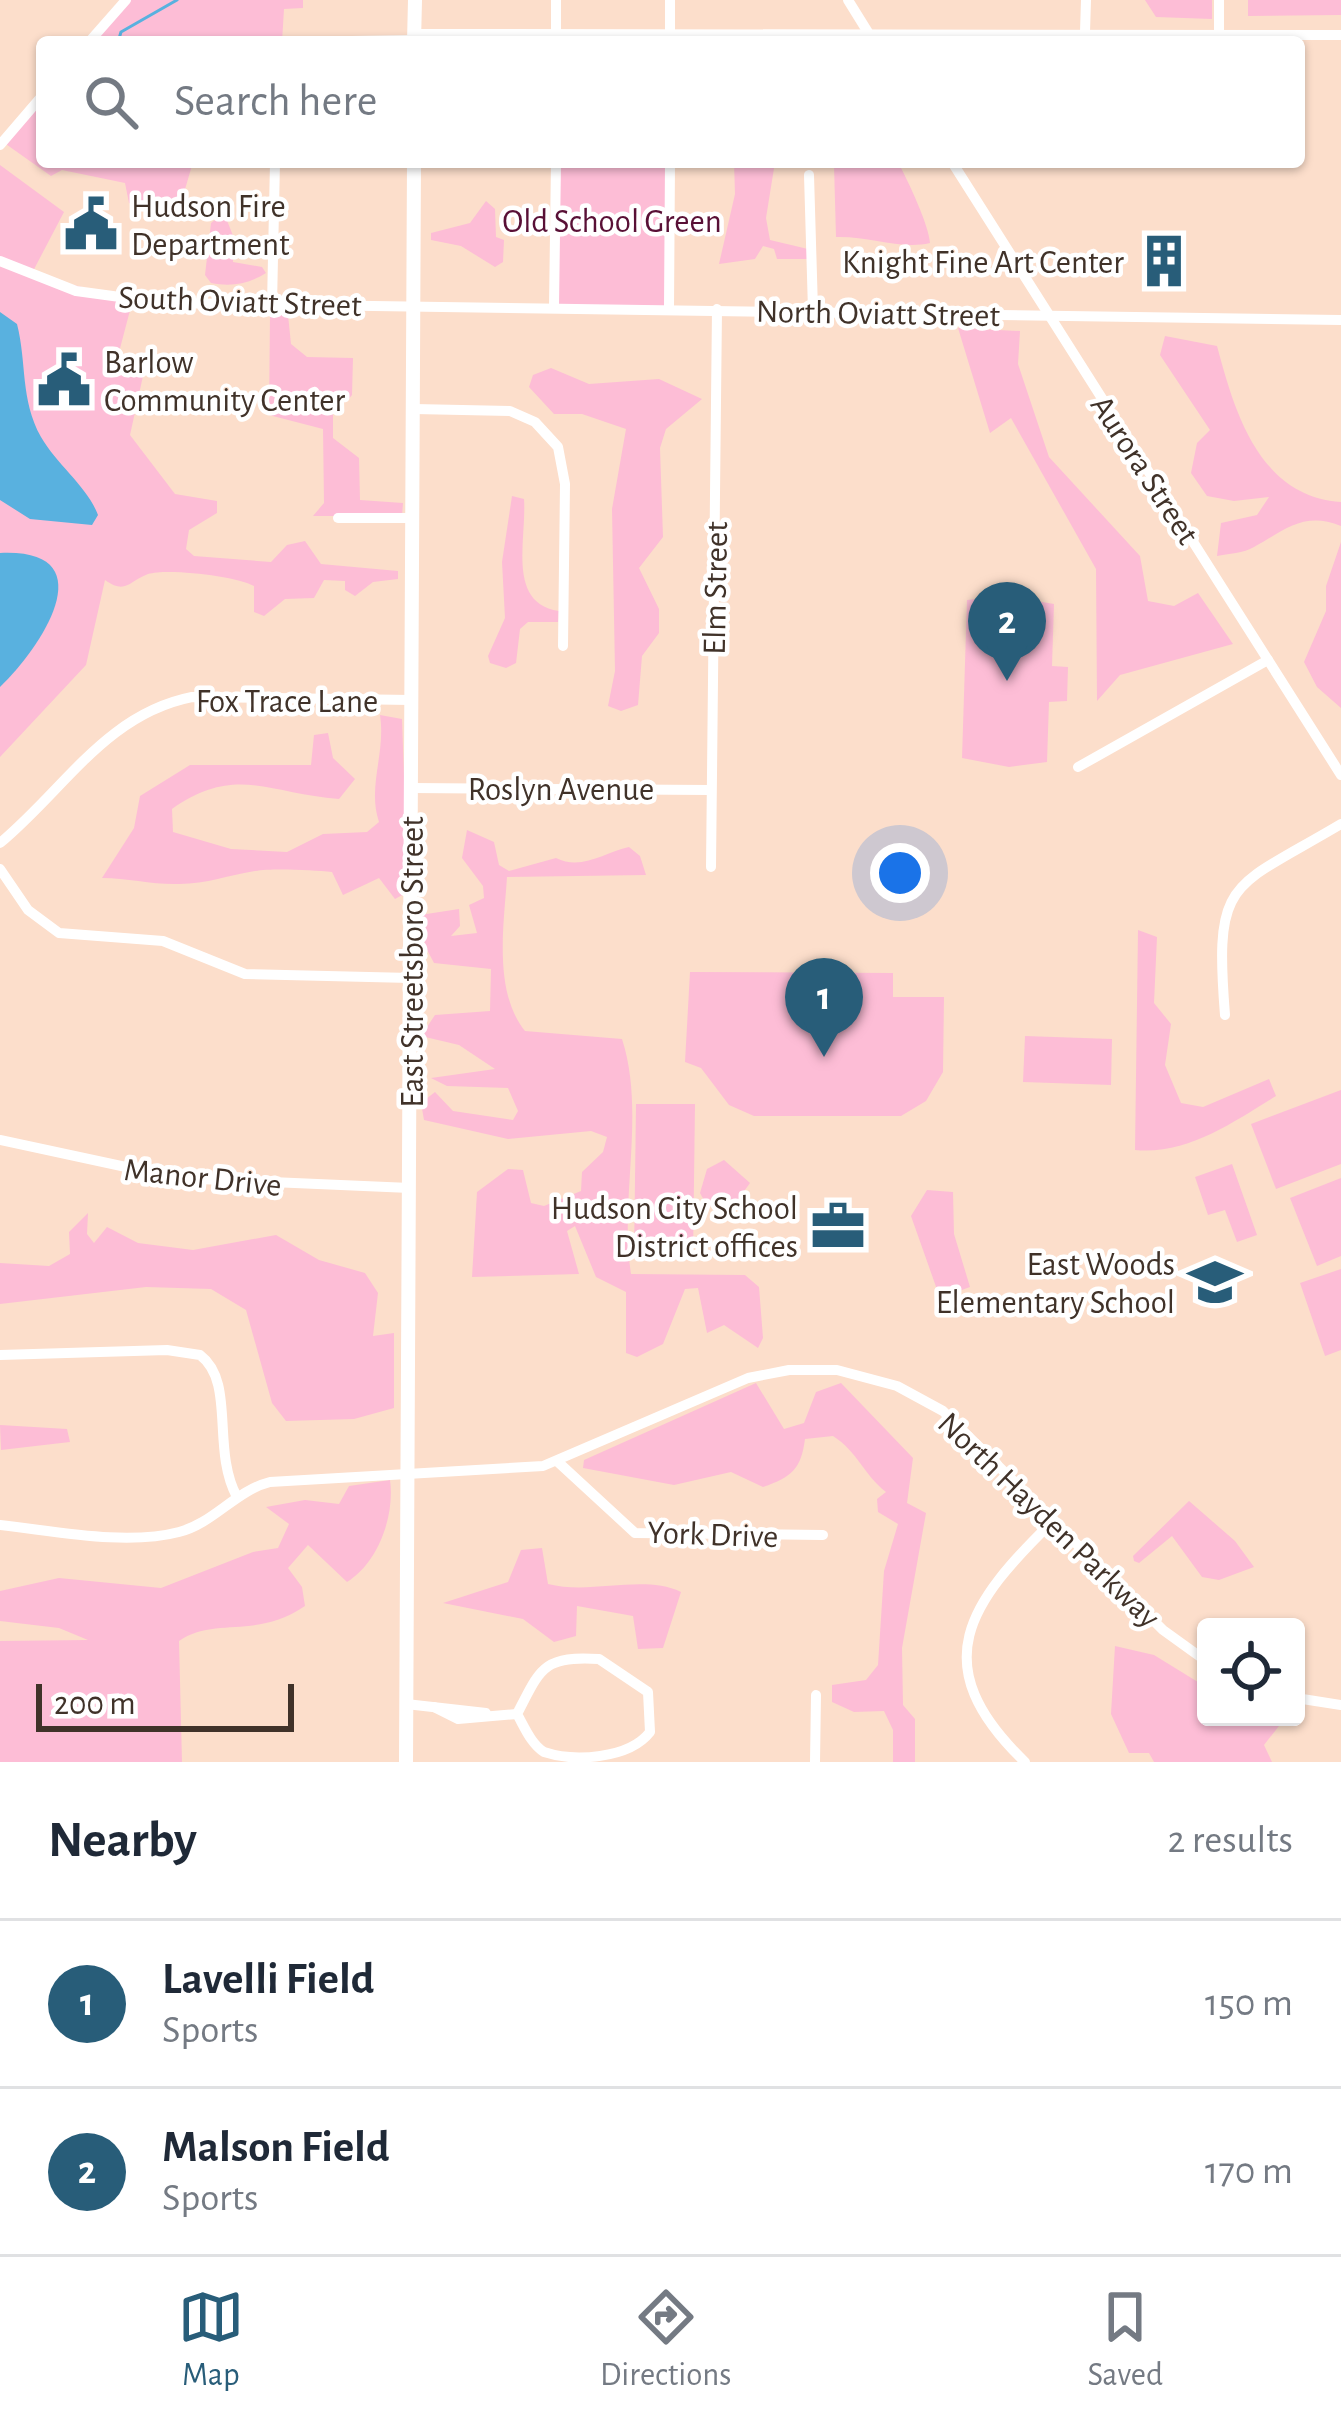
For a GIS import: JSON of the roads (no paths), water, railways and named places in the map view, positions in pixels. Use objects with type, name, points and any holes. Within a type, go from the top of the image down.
[{"type":"main road","points":[[414,36],[415,0]]},
{"type":"main road","name":"East Streetsboro Street","points":[[406,1762],[414,168]]},
{"type":"street","points":[[94,36],[126,0]]},
{"type":"street","points":[[556,0],[556,36]]},
{"type":"street","points":[[670,0],[670,36]]},
{"type":"street","points":[[848,0],[871,36]]},
{"type":"street","points":[[1085,0],[1085,32]]},
{"type":"street","points":[[1219,0],[1219,33]]},
{"type":"street","points":[[943,36],[1085,32],[1341,35]]},
{"type":"street","points":[[0,145],[36,104]]},
{"type":"street","points":[[272,305],[275,168]]},
{"type":"street","points":[[554,307],[556,168]]},
{"type":"street","points":[[669,308],[670,168]]},
{"type":"street","name":"Aurora Street","points":[[956,168],[1341,775]]},
{"type":"street","points":[[808,175],[813,310]]},
{"type":"street","name":"South Oviatt Street","points":[[0,261],[76,291],[164,303],[415,305]]},
{"type":"street","name":"North Oviatt Street","points":[[415,305],[1341,320]]},
{"type":"street","name":"Elm Street","points":[[711,867],[717,309]]},
{"type":"street","points":[[414,409],[510,411],[535,422],[552,437],[562,458],[565,484],[563,646]]},
{"type":"street","points":[[338,518],[413,518]]},
{"type":"street","points":[[1078,767],[1268,660]]},
{"type":"street","name":"Fox Trace Lane","points":[[0,842],[123,723],[168,702],[192,698],[412,700]]},
{"type":"street","name":"Roslyn Avenue","points":[[411,788],[711,790]]},
{"type":"street","points":[[1225,1015],[1221,928],[1232,894],[1341,824]]},
{"type":"street","points":[[0,868],[28,910],[58,933],[163,941],[245,974],[411,978]]},
{"type":"street","name":"Manor Drive","points":[[0,1140],[176,1178],[410,1188]]},
{"type":"street","points":[[0,1355],[143,1350],[200,1355],[221,1382],[221,1457],[237,1497]]},
{"type":"street","name":"North Hayden Parkway","points":[[0,1525],[159,1535],[200,1523],[237,1497],[270,1483],[343,1482],[408,1472],[513,1469],[558,1462],[730,1384],[789,1370],[874,1378],[944,1411],[1163,1630],[1197,1655]]},
{"type":"street","points":[[944,1411],[953,1397]]},
{"type":"street","name":"York Drive","points":[[558,1462],[635,1533],[823,1535]]},
{"type":"street","points":[[1025,1762],[979,1706],[970,1676],[969,1634],[998,1575],[1054,1520]]},
{"type":"street","points":[[592,1658],[609,1663],[644,1688],[652,1725],[632,1747],[576,1760],[542,1751],[517,1714],[539,1669],[592,1658]]},
{"type":"street","points":[[815,1762],[816,1695]]},
{"type":"street","points":[[1305,1699],[1341,1705]]},
{"type":"street","points":[[406,1704],[434,1707],[458,1719],[517,1714]]},
{"type":"water","points":[[0,312],[17,324],[34,423],[93,504],[98,515],[92,525],[30,519],[0,500]]},
{"type":"water","points":[[0,553],[32,556],[51,566],[58,583],[47,626],[0,687]]},
{"type":"waterway","points":[[120,36],[177,0]]},
{"type":"place","name":"Hudson Fire Department","points":[[91,224]]},
{"type":"place","name":"Knight Fine Art Center","points":[[1164,261]]},
{"type":"place","name":"Barlow Community Center","points":[[64,380]]},
{"type":"place","name":"Malson Field","points":[[1007,681]]},
{"type":"place","name":"Lavelli Field","points":[[824,1057]]},
{"type":"place","name":"Hudson City School District offices","points":[[838,1226]]},
{"type":"place","name":"East Woods Elementary School","points":[[1215,1282]]},
{"type":"park label","name":"Old School Green","points":[[612,220]]}]
